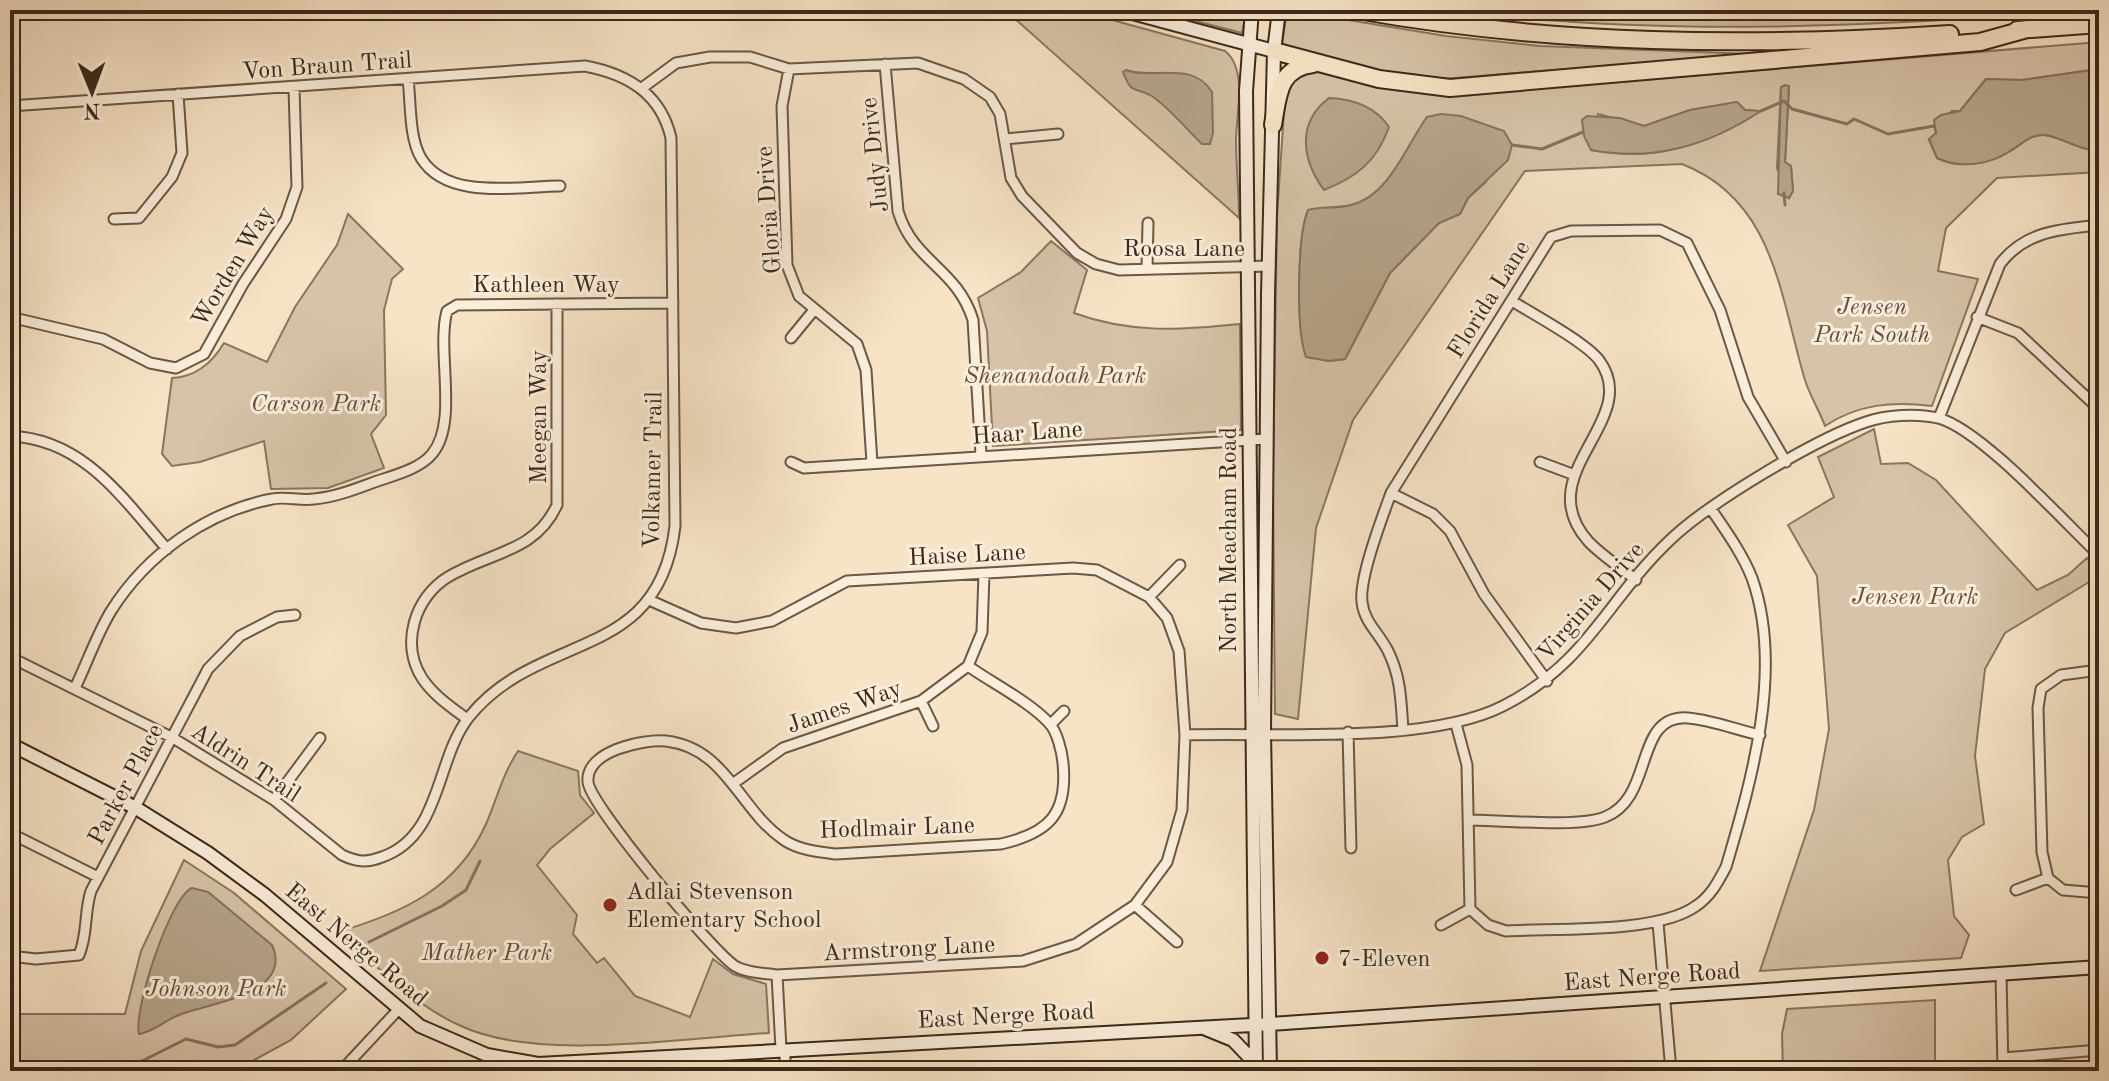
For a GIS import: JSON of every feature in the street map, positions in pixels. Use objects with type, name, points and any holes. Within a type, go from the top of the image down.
[{"type":"highway","points":[[1357,10],[1515,31],[1654,41],[1825,41],[2099,24]]},
{"type":"highway","points":[[1274,51],[1404,84],[1450,88],[1980,42],[2027,29]]},
{"type":"highway","points":[[1273,125],[1284,77],[1292,69],[1320,63]]},
{"type":"main road","points":[[1121,10],[1274,51]]},
{"type":"main road","name":"North Meacham Road","points":[[1252,10],[1249,45],[1250,439],[1270,1071]]},
{"type":"main road","name":"North Meacham Road","points":[[1256,1068],[1257,733],[1267,439],[1274,51],[1279,13]]},
{"type":"main road","name":"East Nerge Road","points":[[10,744],[136,808],[201,848],[265,895],[397,1011],[444,1040],[538,1068],[783,1049],[1256,1025],[2099,967]]},
{"type":"main road","points":[[1203,1027],[1233,1040],[1256,1068]]},
{"type":"street","name":"Roosa Lane","points":[[642,88],[676,63],[710,57],[750,57],[789,69],[918,63],[978,85],[1000,114],[1011,178],[1016,187],[1077,253],[1096,264],[1119,270],[1270,266]]},
{"type":"street","name":"Judy Drive","points":[[885,64],[898,211],[904,232],[914,247],[947,273],[967,300],[973,320],[981,455]]},
{"type":"street","name":"Von Braun Trail","points":[[10,106],[585,66],[616,71],[642,88]]},
{"type":"street","name":"Gloria Drive","points":[[789,69],[782,106],[787,265],[799,296],[857,344],[866,370],[872,463]]},
{"type":"street","points":[[408,79],[421,158],[442,179],[462,186],[560,186]]},
{"type":"street","name":"Worden Way","points":[[10,317],[103,339],[150,363],[176,368],[204,354],[243,284],[286,219],[298,174],[294,88]]},
{"type":"street","name":"Volkamer Trail","points":[[369,862],[389,855],[409,840],[426,818],[467,719],[513,677],[628,623],[649,600],[665,575],[675,526],[671,138],[660,108],[642,88]]},
{"type":"street","points":[[114,219],[139,218],[172,177],[182,153],[178,94]]},
{"type":"street","points":[[1005,139],[1058,134]]},
{"type":"street","points":[[1147,269],[1148,223]]},
{"type":"street","points":[[2099,225],[2057,229],[2024,240],[2000,264],[1939,418],[1970,436],[1999,460],[2099,555]]},
{"type":"street","name":"Florida Lane","points":[[1403,730],[1400,678],[1386,648],[1365,618],[1361,598],[1378,529],[1391,493],[1551,237],[1571,231],[1660,230],[1687,243],[1720,310],[1748,397],[1786,462]]},
{"type":"street","points":[[1512,301],[1596,356],[1607,372],[1611,388],[1608,410],[1572,474],[1571,500],[1577,522],[1587,540],[1636,580]]},
{"type":"street","name":"Kathleen Way","points":[[75,688],[111,612],[138,577],[167,549],[220,514],[276,498],[311,500],[339,495],[414,467],[432,454],[441,436],[445,412],[443,325],[447,311],[457,305],[673,303]]},
{"type":"street","name":"Meegan Way","points":[[467,719],[436,695],[421,677],[412,655],[411,633],[417,612],[428,592],[449,576],[526,543],[549,523],[557,505],[557,304]]},
{"type":"street","points":[[791,338],[814,310]]},
{"type":"street","points":[[1977,317],[2018,333],[2099,409]]},
{"type":"street","points":[[2088,398],[2099,386]]},
{"type":"street","name":"Virginia Drive","points":[[1185,735],[1403,730],[1456,724],[1501,707],[1547,681],[1577,654],[1669,541],[1711,509],[1786,462],[1864,423],[1898,416],[1939,418]]},
{"type":"street","points":[[10,436],[37,440],[87,462],[108,481],[167,549]]},
{"type":"street","name":"Haar Lane","points":[[791,462],[804,468],[1267,439]]},
{"type":"street","points":[[1540,462],[1572,474]]},
{"type":"street","points":[[1391,493],[1433,514],[1450,531],[1484,594],[1547,681]]},
{"type":"street","points":[[1456,724],[1467,765],[1470,909],[1488,925],[1506,931],[1658,923],[1696,906],[1713,891],[1726,867],[1766,702],[1760,608],[1751,577],[1711,509]]},
{"type":"street","points":[[1149,597],[1180,565]]},
{"type":"street","name":"Haise Lane","points":[[649,600],[701,623],[736,628],[772,621],[847,581],[1097,570],[1149,597],[1167,618],[1179,651],[1185,735]]},
{"type":"street","points":[[984,574],[982,632],[968,666],[1051,724],[1064,711]]},
{"type":"street","name":"Parker Place","points":[[10,956],[52,959],[79,955],[85,942],[86,906],[98,877],[208,669],[240,636],[277,617],[295,615]]},
{"type":"street","name":"Aldrin Trail","points":[[10,657],[173,738],[274,800],[342,855],[355,861],[369,862]]},
{"type":"street","name":"James Way","points":[[734,783],[783,748],[921,701],[968,666]]},
{"type":"street","points":[[2099,670],[2061,675],[2041,689],[2038,708],[2042,852],[2048,878],[2063,890],[2099,893]]},
{"type":"street","points":[[921,701],[933,726]]},
{"type":"street","points":[[1470,820],[1586,820],[1605,817],[1636,789],[1651,738],[1668,721],[1687,718],[1760,735]]},
{"type":"street","name":"Hodlmair Lane","points":[[588,774],[597,760],[626,747],[665,741],[684,745],[711,758],[762,821],[785,841],[810,851],[836,854],[1001,844],[1024,838],[1043,828],[1061,808],[1065,784],[1062,754],[1051,724]]},
{"type":"street","points":[[1348,732],[1351,848]]},
{"type":"street","name":"Armstrong Lane","points":[[588,774],[590,791],[604,811],[721,956],[739,969],[777,975],[1023,961],[1076,944],[1135,905],[1167,862],[1182,810],[1185,735]]},
{"type":"street","points":[[274,800],[320,738]]},
{"type":"street","points":[[10,833],[98,877]]},
{"type":"street","points":[[2016,890],[2048,878]]},
{"type":"street","points":[[1135,905],[1177,942]]},
{"type":"street","points":[[1441,925],[1470,909]]},
{"type":"street","points":[[1658,923],[1671,1071]]},
{"type":"street","points":[[2001,974],[2003,1071]]},
{"type":"street","points":[[777,975],[785,1071]]},
{"type":"street","points":[[344,1070],[397,1011]]},
{"type":"street","points":[[2003,1058],[2099,1050]]},
{"type":"green space","points":[[1005,10],[1076,10],[1225,51],[1232,59],[1239,81],[1236,141],[1239,218]]},
{"type":"green space","points":[[1204,10],[1247,10],[1242,33],[1188,19]]},
{"type":"green space","points":[[1287,10],[1446,36],[1540,46],[1753,54],[1430,80],[1372,70],[1282,45]]},
{"type":"green space","points":[[1447,10],[1766,19],[1950,10],[2099,10],[1936,21],[1692,27],[1529,19]]},
{"type":"green space","name":"Jensen Park South","points":[[2099,42],[2099,69],[2022,80],[1986,79],[1960,111],[1952,111],[1934,126],[1936,133],[1929,140],[1937,158],[1955,164],[1974,164],[2002,156],[2034,136],[2051,136],[2099,150],[2099,172],[1997,178],[1946,228],[1938,271],[1978,279],[1932,406],[1876,406],[1850,413],[1825,426],[1805,380],[1769,254],[1755,226],[1737,201],[1713,180],[1682,164],[1525,171],[1353,420],[1316,528],[1298,719],[1275,714],[1273,479],[1277,216],[1287,87],[1298,74],[1315,71],[1394,90],[1458,95]],"holes":[[[1781,87],[1789,87],[1785,162],[1791,166],[1793,191],[1789,198],[1777,168]],[[1737,102],[1745,110],[1758,111],[1740,123],[1687,145],[1642,154],[1591,150],[1598,114],[1644,126],[1690,110]],[[1427,117],[1486,182],[1468,198],[1460,214],[1439,223],[1390,273],[1345,359],[1329,361],[1306,356],[1299,284],[1308,211],[1365,200],[1387,181]]]},
{"type":"green space","name":"Carson Park","points":[[348,214],[403,269],[392,279],[384,310],[386,415],[371,434],[384,468],[328,488],[271,489],[264,441],[200,462],[172,466],[162,454],[172,378],[189,375],[202,368],[224,343],[267,362],[295,307],[337,245]]},
{"type":"green space","name":"Shenandoah Park","points":[[1051,241],[1087,270],[1074,313],[1095,320],[1157,329],[1240,324],[1241,430],[993,446],[987,331],[978,298],[1021,272]]},
{"type":"green space","name":"Jensen Park","points":[[1874,429],[1881,464],[1908,463],[1936,480],[2037,590],[2068,575],[2087,558],[2099,570],[2099,576],[2005,633],[1985,669],[1975,756],[1984,824],[1962,837],[1948,860],[1954,916],[1969,935],[1961,958],[1760,971],[1814,810],[1829,729],[1817,576],[1788,525],[1834,497],[1818,457]]},
{"type":"green space","name":"Mather Park","points":[[518,751],[578,771],[580,795],[594,813],[550,849],[537,865],[577,915],[573,934],[597,963],[604,958],[635,996],[690,1017],[713,959],[733,974],[766,984],[769,1033],[611,1045],[529,1043],[493,1037],[461,1026],[427,1007],[338,932],[405,907],[443,882],[460,866],[486,824]]},
{"type":"green space","name":"Johnson Park","points":[[184,860],[234,893],[346,989],[291,1040],[234,1071],[10,1071],[10,1014],[125,1014],[141,951]]},
{"type":"green space","points":[[1935,1000],[1935,1071],[1783,1071],[1782,1034],[1787,1009]]},
{"type":"shaded area","points":[[2099,69],[2099,150],[2039,135],[2002,156],[1984,162],[1955,164],[1937,158],[1929,139],[1936,133],[1934,120],[1941,115],[1960,111],[1986,79],[2022,80]]},
{"type":"shaded area","points":[[1123,72],[1183,74],[1204,82],[1212,92],[1213,133],[1210,144],[1202,144],[1156,99],[1131,87]]},
{"type":"shaded area","points":[[1789,86],[1785,162],[1791,166],[1793,191],[1789,198],[1778,194],[1781,87]]},
{"type":"shaded area","points":[[1329,98],[1363,105],[1389,127],[1378,149],[1364,166],[1324,190],[1311,166],[1306,142],[1311,119]]},
{"type":"shaded area","points":[[1737,102],[1745,110],[1761,111],[1722,133],[1680,148],[1637,154],[1591,150],[1584,136],[1582,120],[1587,116],[1620,118],[1644,126],[1690,110]]},
{"type":"shaded area","points":[[1441,114],[1461,116],[1504,131],[1512,145],[1508,160],[1468,198],[1460,214],[1439,223],[1390,273],[1345,359],[1329,361],[1306,357],[1299,284],[1304,223],[1308,210],[1351,205],[1376,192],[1427,117]]},
{"type":"shaded area","points":[[192,888],[208,892],[272,945],[276,962],[271,975],[245,994],[179,1015],[139,1034],[142,1003],[155,956],[174,911]]},
{"type":"waterway","points":[[1761,111],[1784,101],[1792,109],[1847,124],[1854,119],[1888,134],[1934,126]]},
{"type":"waterway","points":[[1512,145],[1542,149],[1583,132]]},
{"type":"waterway","points":[[1784,193],[1785,205]]},
{"type":"waterway","points":[[369,942],[442,906],[466,890],[480,861]]},
{"type":"waterway","points":[[67,1068],[140,1062],[186,1039],[218,1047],[235,1045],[326,983]]},
{"type":"place","name":"Adlai Stevenson Elementary School","points":[[610,905]]},
{"type":"place","name":"7-Eleven","points":[[1322,958]]}]
